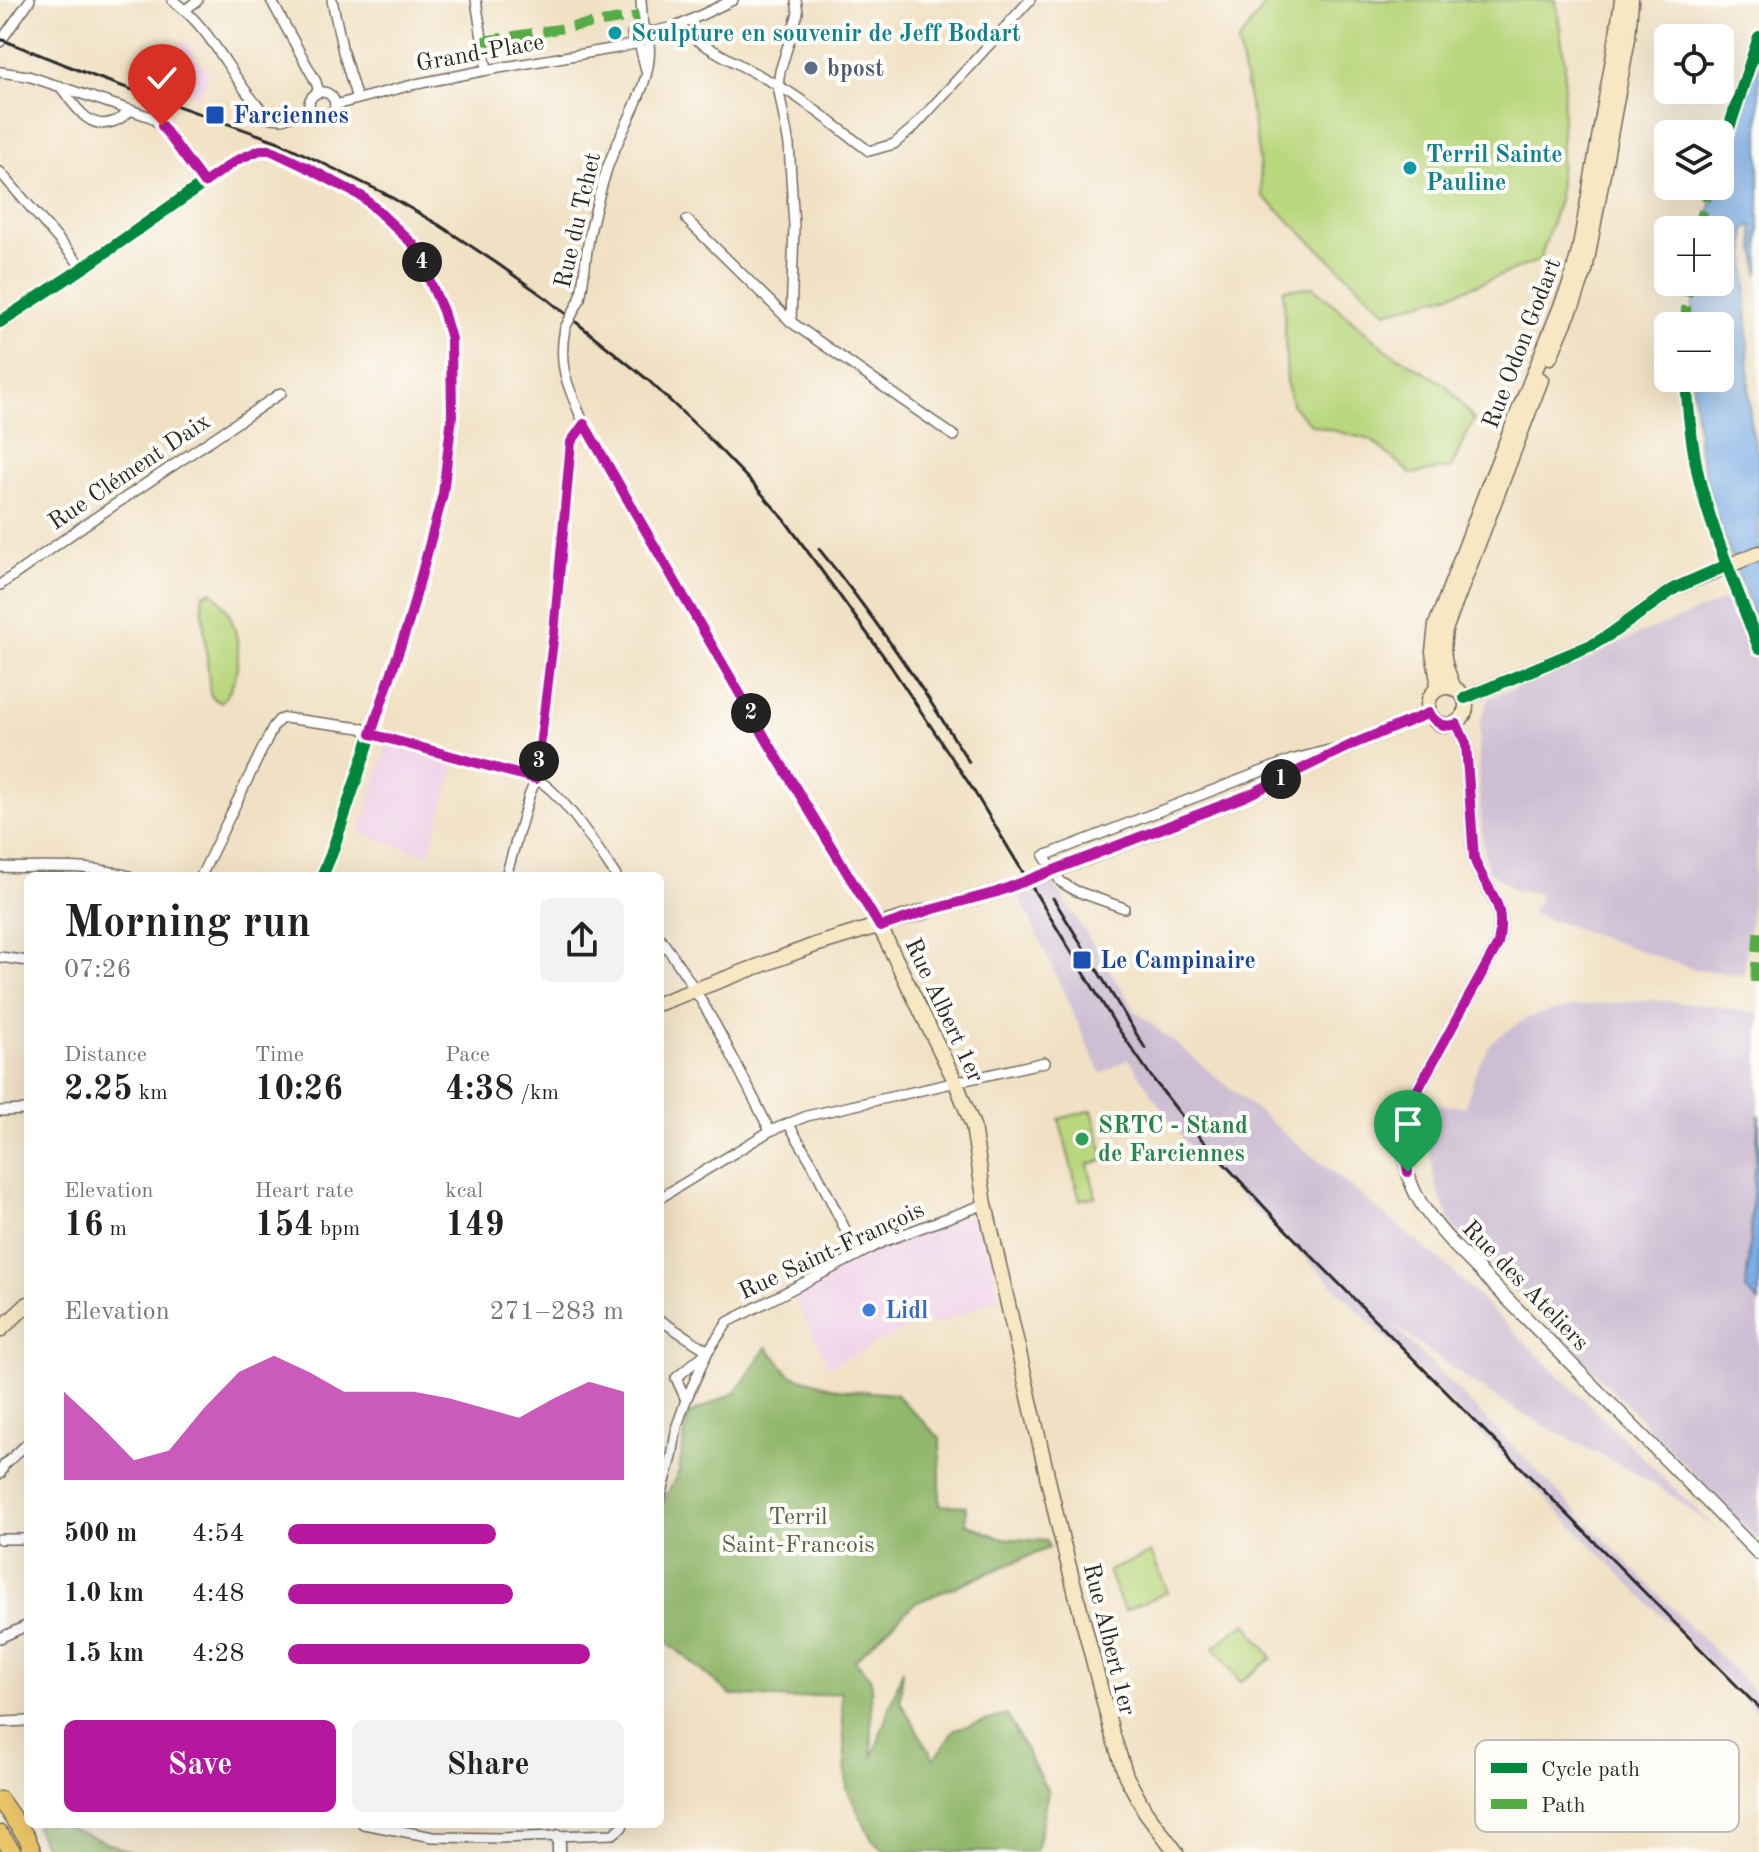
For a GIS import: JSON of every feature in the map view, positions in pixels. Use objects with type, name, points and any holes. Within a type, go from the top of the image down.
[{"type":"highway","points":[[0,1800],[27,1838],[33,1852]]},
{"type":"highway","points":[[0,1834],[13,1852]]},
{"type":"main road","name":"Rue Odon Godart","points":[[1435,691],[1438,681],[1433,652],[1436,625],[1570,284],[1579,252],[1622,0]]},
{"type":"main road","name":"Rue Odon Godart","points":[[1459,693],[1445,667],[1442,649],[1445,630],[1585,271],[1628,38],[1631,0]]},
{"type":"main road","points":[[1459,693],[1467,710],[1457,724],[1451,726],[1434,721],[1429,713],[1429,700],[1440,688],[1459,693],[1594,644],[1675,588],[1759,553]]},
{"type":"main road","points":[[664,1002],[815,945],[997,892],[1246,796],[1353,744],[1429,713]]},
{"type":"main road","name":"Rue Albert 1er","points":[[880,927],[956,1083],[973,1126],[985,1204],[1060,1532],[1112,1733],[1126,1776],[1145,1811],[1176,1852]]},
{"type":"main road","points":[[0,1330],[24,1308]]},
{"type":"street","points":[[0,42],[30,0]]},
{"type":"street","points":[[172,0],[202,28],[270,118],[283,119],[310,108]]},
{"type":"street","points":[[185,10],[198,0]]},
{"type":"street","points":[[271,0],[319,92]]},
{"type":"street","points":[[332,0],[357,99]]},
{"type":"street","points":[[476,0],[487,70]]},
{"type":"street","name":"Rue du Tchet","points":[[565,328],[580,299],[598,198],[617,140],[647,77],[650,64],[641,0]]},
{"type":"street","name":"Grand-Place","points":[[335,105],[416,84],[617,48],[678,26],[733,0]]},
{"type":"street","points":[[791,322],[794,226],[789,145],[778,86],[798,13],[796,0]]},
{"type":"street","points":[[678,26],[703,44],[791,93],[869,151],[894,144],[947,93],[1030,0]]},
{"type":"street","points":[[0,72],[28,76],[151,117],[162,126],[204,183]]},
{"type":"street","points":[[60,86],[81,114],[93,123],[116,121],[131,110]]},
{"type":"street","points":[[319,92],[330,95],[335,105],[330,115],[315,115],[310,108],[311,98],[319,92]]},
{"type":"street","points":[[0,322],[237,160],[260,150],[270,150],[363,197],[414,245],[443,311],[451,339],[452,416],[443,494],[409,621],[324,872]]},
{"type":"street","points":[[0,172],[83,268]]},
{"type":"street","points":[[687,220],[791,322],[954,436]]},
{"type":"street","name":"Rue Albert 1er","points":[[565,328],[562,363],[567,384],[584,424],[758,725],[880,927]]},
{"type":"street","name":"Rue Clément Daix","points":[[0,585],[281,393]]},
{"type":"street","points":[[507,872],[536,779],[554,633],[571,442],[584,424]]},
{"type":"street","points":[[203,872],[273,727],[285,718],[361,728],[371,734],[536,779],[545,784],[577,820],[613,872]]},
{"type":"street","name":"Rue des Ateliers","points":[[1457,724],[1466,744],[1474,858],[1495,898],[1501,926],[1498,944],[1411,1102],[1404,1151],[1415,1194],[1430,1218],[1453,1244],[1759,1554]]},
{"type":"street","points":[[1124,908],[1076,891],[1061,882],[1044,856],[1291,760],[1353,744]]},
{"type":"street","points":[[0,867],[88,867],[116,872]]},
{"type":"street","points":[[664,944],[732,1056],[770,1131]]},
{"type":"street","points":[[0,957],[24,960]]},
{"type":"street","points":[[664,1196],[788,1123],[1045,1062]]},
{"type":"street","points":[[0,1111],[24,1110]]},
{"type":"street","points":[[788,1123],[813,1165],[858,1255]]},
{"type":"street","name":"Rue Saint-François","points":[[686,1400],[708,1351],[728,1322],[885,1241],[985,1204]]},
{"type":"street","points":[[664,1323],[708,1351]]},
{"type":"street","name":"Rue Saint-François","points":[[686,1400],[676,1378],[708,1351]]},
{"type":"street","points":[[664,1485],[686,1400]]},
{"type":"street","points":[[0,1474],[4,1465],[24,1447]]},
{"type":"street","points":[[0,1539],[24,1539]]},
{"type":"street","points":[[0,1637],[24,1627]]},
{"type":"street","points":[[3,1722],[24,1721]]},
{"type":"street","points":[[385,1828],[433,1837],[599,1836],[613,1834],[621,1828]]},
{"type":"street","points":[[559,1836],[559,1852]]},
{"type":"shaded area","points":[[186,41],[208,72],[199,97],[177,86],[175,89],[149,82],[141,69]]},
{"type":"shaded area","points":[[1732,597],[1759,670],[1759,831],[1744,976],[1693,969],[1531,913],[1540,899],[1539,893],[1514,890],[1488,870],[1478,778],[1480,721],[1489,698],[1586,661],[1618,643]]},
{"type":"shaded area","points":[[388,743],[456,765],[428,855],[360,833]]},
{"type":"shaded area","points":[[1052,881],[1136,1011],[1449,1268],[1719,1532],[1651,1482],[1519,1412],[1470,1381],[1390,1322],[1759,1696],[1759,1714],[1285,1237],[1194,1153],[1129,1059],[1101,1074],[1019,895]]},
{"type":"shaded area","points":[[1655,1000],[1759,1014],[1759,1114],[1746,1290],[1759,1302],[1759,1541],[1454,1228],[1437,1191],[1428,1145],[1435,1104],[1465,1107],[1475,1073],[1490,1045],[1527,1018],[1576,1006]]},
{"type":"shaded area","points":[[976,1213],[983,1216],[1000,1298],[934,1325],[927,1319],[829,1366],[795,1299],[796,1293],[888,1243]]},
{"type":"green space","name":"Terril Sainte Pauline","points":[[1269,0],[1556,0],[1565,64],[1559,200],[1540,260],[1458,292],[1386,312],[1262,195],[1257,142],[1238,42]]},
{"type":"green space","points":[[1313,287],[1387,350],[1446,385],[1474,419],[1451,468],[1411,474],[1371,440],[1312,425],[1293,407],[1287,384],[1283,289]]},
{"type":"green space","points":[[211,591],[229,614],[238,644],[235,675],[222,701],[215,700],[210,694],[202,602],[203,594]]},
{"type":"green space","name":"SRTC - Stand de Farciennes","points":[[1092,1110],[1105,1160],[1088,1164],[1096,1196],[1080,1200],[1059,1119]]},
{"type":"green space","name":"Terril Saint-Francois","points":[[767,1347],[790,1375],[838,1389],[895,1394],[940,1438],[940,1505],[966,1506],[966,1523],[1000,1538],[1047,1541],[1049,1548],[915,1603],[855,1660],[871,1679],[872,1759],[903,1669],[900,1701],[934,1759],[955,1729],[1007,1715],[1048,1792],[1036,1852],[886,1852],[872,1840],[847,1789],[841,1692],[793,1699],[731,1695],[666,1641],[664,1500],[679,1471],[688,1415],[736,1392]]},
{"type":"green space","points":[[1151,1553],[1168,1592],[1124,1611],[1108,1571]]},
{"type":"green space","points":[[1246,1623],[1272,1658],[1240,1682],[1214,1647]]},
{"type":"green space","points":[[36,1828],[69,1828],[131,1852],[50,1852]]},
{"type":"water","points":[[1759,56],[1759,275],[1752,226],[1745,229],[1750,422],[1759,460],[1759,629],[1708,487],[1699,448],[1693,392],[1734,392],[1734,312],[1692,312],[1694,296],[1734,296],[1734,216],[1708,216],[1712,200],[1734,200],[1734,132]]},
{"type":"water","points":[[1759,1114],[1759,1302],[1746,1290]]},
{"type":"railway","points":[[0,39],[96,77],[279,142],[382,192],[439,225],[546,298],[648,380],[702,431],[784,519],[890,665],[972,788],[1115,1024],[1192,1129],[1284,1228],[1759,1708]]},
{"type":"railway","points":[[819,549],[897,653],[969,762]]},
{"type":"railway","points":[[1053,898],[1145,1048]]},
{"type":"marked path","points":[[483,41],[639,16]]},
{"type":"marked path","points":[[1702,216],[1706,200]]},
{"type":"marked path","points":[[1686,312],[1687,296]]},
{"type":"marked path","points":[[1755,982],[1759,923]]},
{"type":"cycle path","points":[[1732,120],[1759,37]]},
{"type":"cycle path","points":[[0,322],[237,160],[260,150],[270,150],[363,197],[414,245],[443,311],[451,339],[452,416],[443,494],[409,621],[324,872]]},
{"type":"cycle path","points":[[1687,392],[1700,483],[1759,648]]},
{"type":"cycle path","points":[[584,424],[766,739],[880,927]]},
{"type":"cycle path","points":[[1465,698],[1594,644],[1675,588],[1723,567]]},
{"type":"cycle path","points":[[930,910],[997,892],[1246,796],[1353,744],[1429,713]]},
{"type":"place","name":"Sculpture en souvenir de Jeff Bodart","points":[[615,33]]},
{"type":"place","name":"bpost","points":[[811,68]]},
{"type":"place","name":"Farciennes","points":[[215,115]]},
{"type":"place","name":"Terril Sainte Pauline","points":[[1410,168]]},
{"type":"place","name":"Le Campinaire","points":[[1082,960]]},
{"type":"place","name":"SRTC - Stand de Farciennes","points":[[1082,1139]]},
{"type":"place","name":"Lidl","points":[[869,1310]]},
{"type":"route","points":[[162,126],[204,183],[237,160],[260,150],[270,150],[363,197],[414,245],[443,311],[451,339],[452,416],[443,494],[409,621],[371,734],[536,779],[554,633],[571,442],[584,424],[766,739],[880,927],[997,892],[1246,796],[1353,744],[1429,713],[1439,724],[1457,724],[1466,744],[1474,858],[1495,898],[1501,926],[1498,944],[1411,1102],[1404,1151],[1408,1172]]}]
